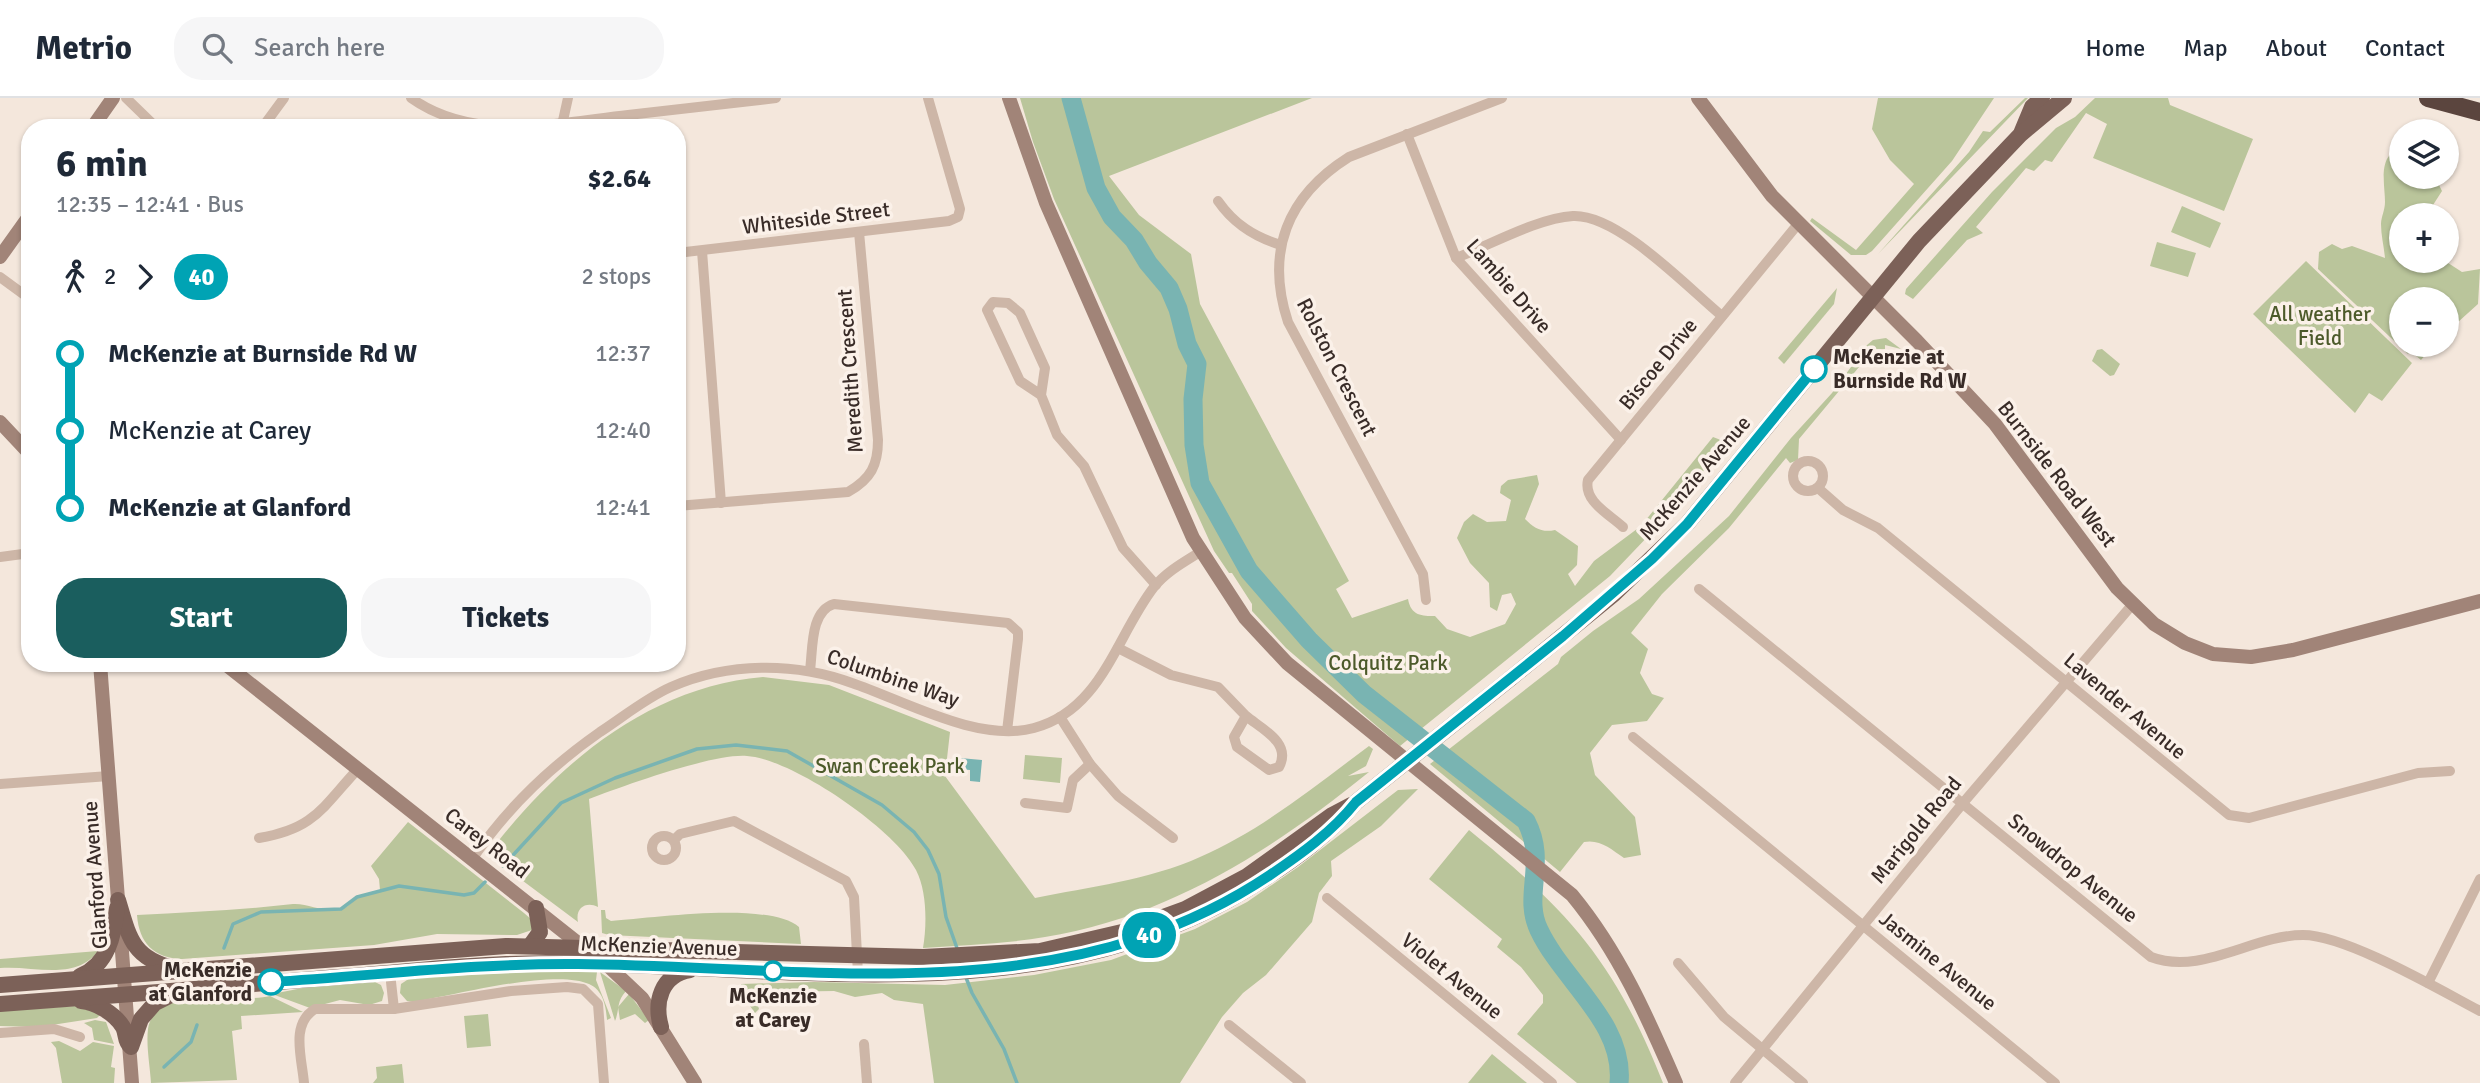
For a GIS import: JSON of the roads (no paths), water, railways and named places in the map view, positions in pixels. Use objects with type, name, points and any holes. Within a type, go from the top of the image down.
[{"type":"highway","points":[[2428,98],[2480,113]]},
{"type":"main road","points":[[98,119],[113,98]]},
{"type":"main road","points":[[1009,98],[1030,165],[1050,213],[1200,552],[1245,618],[1287,663],[1551,876],[1588,914],[1624,970],[1676,1083]]},
{"type":"main road","name":"Burnside Road West","points":[[1698,98],[1772,196],[1917,341],[1995,424],[2132,605],[2154,624],[2185,643],[2213,654],[2251,657],[2293,650],[2480,601]]},
{"type":"main road","name":"McKenzie Avenue","points":[[2021,134],[2032,107],[2042,98]]},
{"type":"main road","name":"McKenzie Avenue","points":[[0,1004],[506,964],[619,970],[701,968],[858,974],[949,974],[980,964],[1088,953],[1154,933],[1201,914],[1290,862],[1338,824],[1356,802],[1614,594],[1687,524],[1871,297],[1968,187],[2021,134],[2064,98]]},
{"type":"main road","points":[[0,257],[21,228]]},
{"type":"main road","points":[[0,422],[21,444]]},
{"type":"main road","name":"Glanford Avenue","points":[[101,672],[132,1083]]},
{"type":"main road","name":"Carey Road","points":[[235,672],[581,946],[619,970],[661,1027],[695,1083]]},
{"type":"main road","points":[[118,900],[136,949],[159,965],[186,971]]},
{"type":"main road","points":[[68,980],[88,973],[102,961],[111,941],[118,900]]},
{"type":"main road","points":[[530,946],[539,936],[541,925],[536,908]]},
{"type":"main road","name":"McKenzie Avenue","points":[[0,985],[530,946],[943,957],[980,964]]},
{"type":"main road","points":[[619,970],[634,956],[655,955],[671,949]]},
{"type":"main road","points":[[661,1027],[658,1000],[668,981],[677,972],[701,968]]},
{"type":"main road","points":[[64,999],[88,1002],[108,1013],[122,1027],[125,1042],[131,1048],[135,1042],[138,1023],[150,1009],[162,998],[184,990]]},
{"type":"street","points":[[126,98],[148,119]]},
{"type":"street","points":[[269,119],[284,98]]},
{"type":"street","points":[[411,98],[437,114],[455,119]]},
{"type":"street","points":[[563,119],[568,98]]},
{"type":"street","points":[[610,119],[776,98]]},
{"type":"street","name":"Whiteside Street","points":[[686,252],[949,221],[958,217],[960,209],[928,98]]},
{"type":"street","name":"Rolston Crescent","points":[[1426,600],[1423,574],[1288,322],[1279,288],[1281,246],[1294,212],[1315,181],[1349,157],[1502,98]]},
{"type":"street","name":"Lambie Drive","points":[[1407,134],[1456,258],[1620,440]]},
{"type":"street","points":[[1217,201],[1230,219],[1262,240],[1281,246]]},
{"type":"street","points":[[1456,258],[1555,219],[1585,216],[1618,229],[1721,316]]},
{"type":"street","name":"Biscoe Drive","points":[[1623,527],[1589,497],[1586,489],[1588,480],[1798,224]]},
{"type":"street","name":"Meredith Crescent","points":[[686,505],[848,492],[867,480],[874,468],[878,440],[859,232]]},
{"type":"street","points":[[702,251],[721,503]]},
{"type":"street","points":[[0,277],[21,292]]},
{"type":"street","points":[[1041,395],[1020,381],[986,310],[993,302],[1008,303],[1020,313],[1045,368],[1041,395],[1057,435],[1084,466],[1114,532],[1156,585]]},
{"type":"street","name":"Lavender Avenue","points":[[1818,488],[1843,510],[1878,528],[2066,679],[2215,806],[2240,818],[2418,773],[2450,771]]},
{"type":"street","name":"Columbine Way","points":[[473,858],[510,811],[540,780],[589,740],[671,687],[731,670],[760,667],[810,670],[978,728],[1007,732],[1034,728],[1060,718],[1091,691],[1156,585],[1200,552]]},
{"type":"street","points":[[0,557],[21,554]]},
{"type":"street","name":"Snowdrop Avenue","points":[[1699,589],[2151,957],[2164,962],[2188,962],[2302,935],[2340,943],[2428,983],[2480,1011]]},
{"type":"street","points":[[810,670],[818,618],[824,608],[834,604],[1008,623],[1018,632],[1018,639],[1007,732]]},
{"type":"street","name":"Marigold Road","points":[[1735,1083],[1963,803],[2066,679],[2132,605]]},
{"type":"street","points":[[1118,648],[1171,675],[1218,687],[1246,716],[1280,743],[1283,753],[1279,767],[1269,770],[1237,747],[1234,737],[1246,716]]},
{"type":"street","points":[[1060,718],[1090,764],[1118,796],[1173,838]]},
{"type":"street","name":"Jasmine Avenue","points":[[1633,737],[2055,1083]]},
{"type":"street","points":[[1025,803],[1067,808],[1073,780],[1090,764]]},
{"type":"street","points":[[259,838],[291,831],[312,820],[357,770]]},
{"type":"street","points":[[0,784],[109,776]]},
{"type":"street","points":[[674,840],[680,834],[734,821],[846,881],[854,897],[858,974]]},
{"type":"street","points":[[2428,983],[2480,879]]},
{"type":"street","name":"Violet Avenue","points":[[1327,898],[1552,1083]]},
{"type":"street","points":[[1678,963],[1724,1017],[1803,1083]]},
{"type":"street","points":[[390,973],[394,1009]]},
{"type":"street","points":[[304,1083],[299,1031],[306,1014],[326,1007],[394,1009],[511,992],[567,987],[589,993],[599,1009],[604,1083]]},
{"type":"street","points":[[1229,1024],[1300,1083]]},
{"type":"street","points":[[0,1032],[54,1029],[80,1037]]},
{"type":"street","points":[[864,1044],[867,1083]]},
{"type":"water","points":[[960,758],[982,760],[980,782],[970,781],[970,770],[959,769]]},
{"type":"waterway","points":[[1071,98],[1096,188],[1112,217],[1134,240],[1148,263],[1169,288],[1178,309],[1187,344],[1197,364],[1193,399],[1194,445],[1200,483],[1249,571],[1309,640],[1364,694],[1526,821],[1535,851],[1534,917],[1550,949],[1603,1022],[1618,1061],[1619,1083]]},
{"type":"waterway","points":[[503,866],[561,803],[615,778],[697,749],[736,745],[787,751],[882,805],[914,832],[928,850],[939,874],[946,917],[958,951]]},
{"type":"waterway","points":[[224,948],[233,924],[261,912],[341,909],[357,897],[399,886],[464,895],[474,893],[485,882]]},
{"type":"waterway","points":[[965,975],[972,993],[1004,1049],[1017,1083]]},
{"type":"waterway","points":[[164,1067],[191,1042],[197,1025]]},
{"type":"place","name":"McKenzie at Burnside Rd W","points":[[1814,369]]},
{"type":"place","name":"McKenzie at Carey","points":[[773,971]]},
{"type":"place","name":"McKenzie at Glanford","points":[[271,982]]},
{"type":"park label","name":"All weather Field","points":[[2320,326]]},
{"type":"park label","name":"Colquitz Park","points":[[1388,663]]},
{"type":"park label","name":"Swan Creek Park","points":[[890,766]]}]
